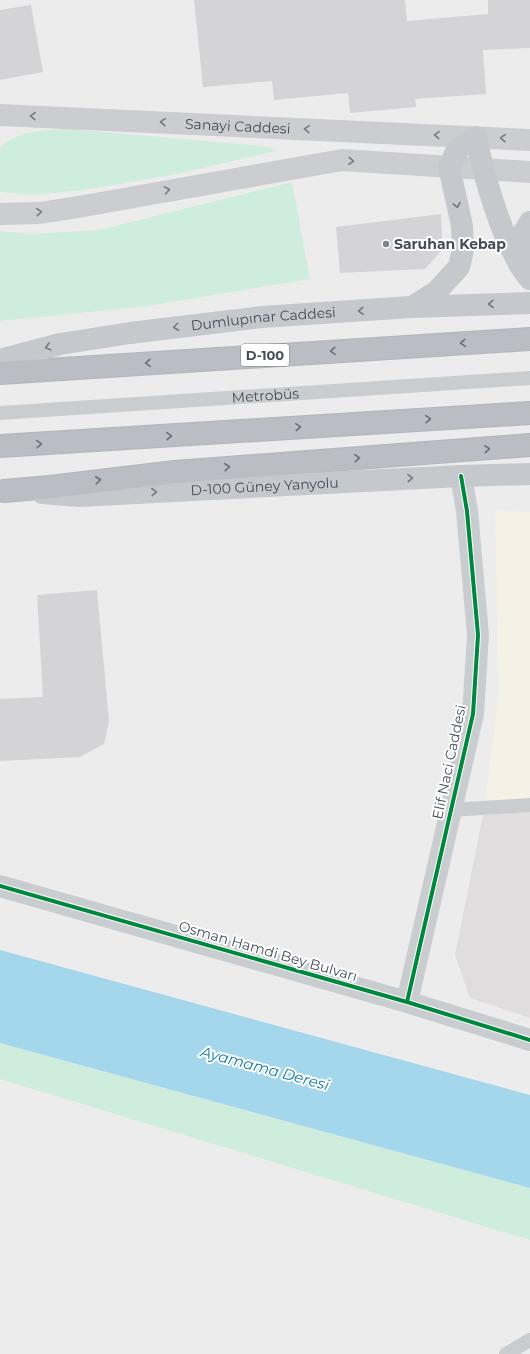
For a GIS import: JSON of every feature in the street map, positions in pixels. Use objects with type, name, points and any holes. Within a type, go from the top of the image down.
[{"type":"highway","name":"D-100","points":[[0,373],[530,339]]},
{"type":"highway","points":[[0,446],[530,413]]},
{"type":"highway","points":[[2,491],[50,487],[175,472],[530,445]]},
{"type":"main road","name":"Sanayi Caddesi","points":[[4,117],[530,140]]},
{"type":"main road","points":[[411,308],[436,291],[459,267],[464,250],[462,226],[449,167],[457,150],[476,137],[482,169],[504,230],[525,272]]},
{"type":"main road","points":[[0,214],[40,212],[70,208],[342,160],[530,172]]},
{"type":"main road","points":[[525,272],[522,235],[530,222]]},
{"type":"main road","name":"Dumlupınar Caddesi","points":[[0,360],[60,344],[130,333],[262,317],[411,308],[530,303]]},
{"type":"main road","name":"D-100 Güney Yanyolu","points":[[2,491],[79,496],[461,476],[530,474]]},
{"type":"street","name":"Elif Naci Caddesi","points":[[407,1002],[473,714],[478,635],[466,511],[461,476]]},
{"type":"street","name":"Osman Hamdi Bey Bulvarı","points":[[0,886],[407,1002],[530,1040]]},
{"type":"lane","name":"Metrobüs","points":[[0,413],[530,378]]},
{"type":"lane","points":[[451,810],[530,804]]},
{"type":"lane","points":[[506,1354],[530,1340]]},
{"type":"shaded area","points":[[495,511],[530,512],[530,812],[483,815],[499,695]]},
{"type":"shaded area","points":[[530,812],[530,1018],[470,998],[455,955],[483,815]]},
{"type":"green space","points":[[69,129],[262,146],[279,150],[182,173],[84,190],[33,195],[0,192],[0,148],[7,142],[23,134]]},
{"type":"green space","points":[[292,182],[310,279],[148,306],[0,321],[0,231],[31,234],[99,230]]},
{"type":"green space","points":[[0,1043],[530,1188],[530,1240],[0,1079]]},
{"type":"water","name":"Ayamama Deresi","points":[[0,950],[530,1095],[530,1188],[0,1043]]},
{"type":"building","points":[[194,0],[405,0],[407,21],[488,14],[488,0],[530,0],[530,48],[483,50],[486,94],[415,99],[416,107],[350,113],[348,93],[274,100],[272,81],[203,87]]},
{"type":"building","points":[[31,5],[43,72],[0,80],[0,10]]},
{"type":"building","points":[[441,214],[441,251],[425,269],[340,273],[336,227]]},
{"type":"building","points":[[97,590],[109,721],[104,744],[80,757],[0,761],[0,699],[43,697],[37,595]]},
{"type":"cycle path","points":[[407,1002],[473,714],[478,635],[467,511],[461,476]]},
{"type":"cycle path","points":[[0,886],[407,1002],[530,1040]]},
{"type":"place","name":"Saruhan Kebap","points":[[386,244]]}]
